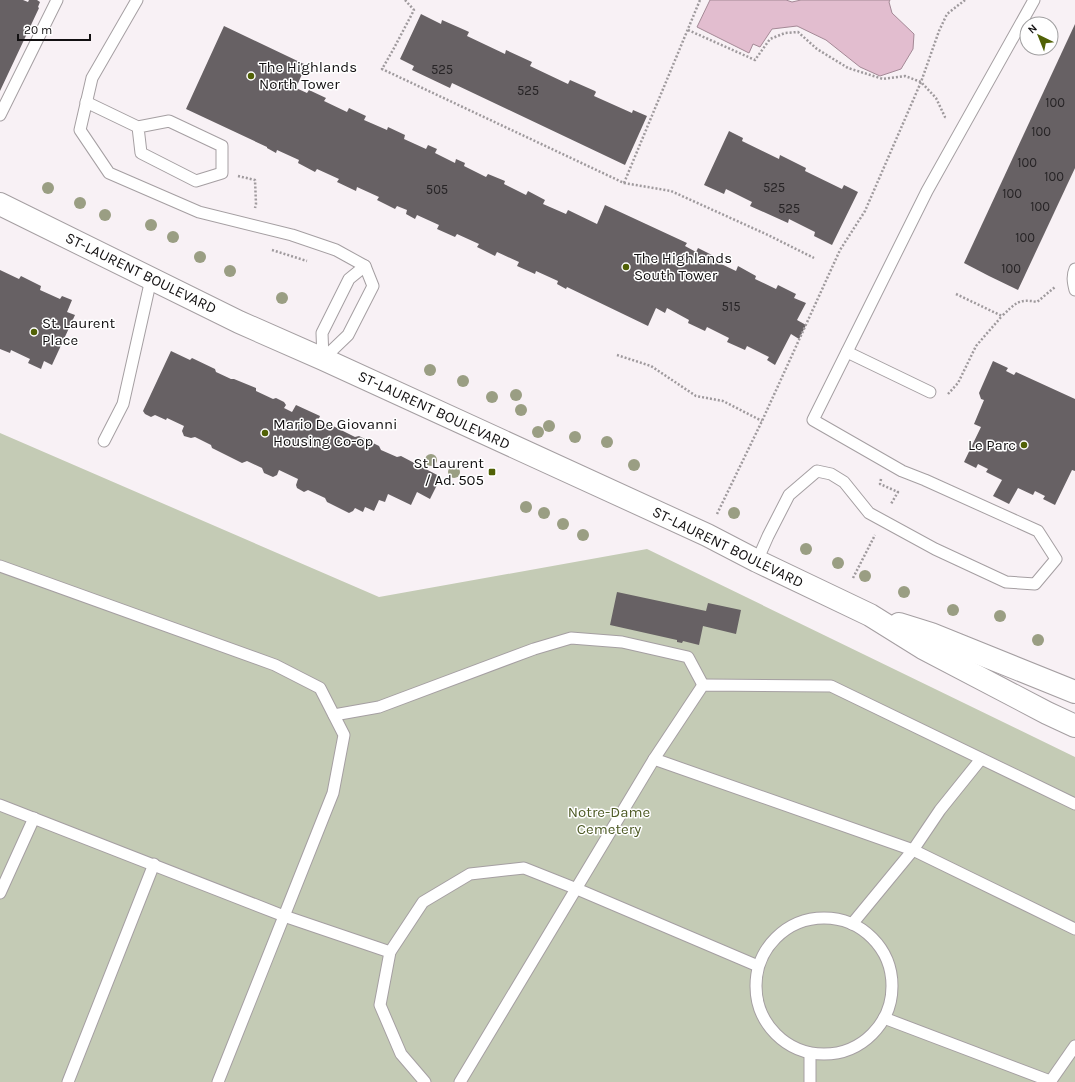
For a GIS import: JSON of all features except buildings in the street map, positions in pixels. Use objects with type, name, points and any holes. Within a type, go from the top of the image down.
[{"type":"main road","name":"ST-LAURENT BOULEVARD","points":[[0,204],[239,322],[707,535],[757,561],[870,614],[931,634],[1075,692]]},
{"type":"main road","name":"ST-LAURENT BOULEVARD","points":[[870,614],[923,648],[1047,713],[1075,726]]},
{"type":"lane","points":[[0,115],[56,0]]},
{"type":"lane","points":[[137,0],[92,78],[80,130],[109,173],[199,212],[292,235],[336,250],[365,266],[373,286],[348,335],[323,359]]},
{"type":"lane","points":[[757,561],[789,495],[817,471],[831,474],[844,482],[869,512],[935,549],[1006,582],[1035,584],[1056,559],[1038,531],[902,471],[813,420],[927,191],[1034,0]]},
{"type":"lane","points":[[86,102],[138,127],[169,122],[222,146],[222,173],[196,181],[141,153],[138,127]]},
{"type":"lane","points":[[323,359],[322,333],[349,279],[365,266]]},
{"type":"lane","points":[[1074,271],[1073,283],[1075,290]]},
{"type":"lane","points":[[104,441],[123,404],[151,279]]},
{"type":"lane","points":[[847,352],[930,392]]},
{"type":"lane","points":[[0,566],[275,665],[320,688],[344,735],[333,793],[218,1082]]},
{"type":"lane","points":[[334,716],[379,707],[534,649],[571,638],[622,642],[688,657],[703,685]]},
{"type":"lane","points":[[703,685],[831,686],[1075,804]]},
{"type":"lane","points":[[460,1082],[654,759],[703,685]]},
{"type":"lane","points":[[654,759],[913,850],[1075,929]]},
{"type":"lane","points":[[852,924],[913,850],[940,810],[981,759]]},
{"type":"lane","points":[[0,805],[284,916],[390,952]]},
{"type":"lane","points":[[0,893],[34,818]]},
{"type":"lane","points":[[68,1082],[154,864]]},
{"type":"lane","points":[[425,1082],[401,1054],[380,1005],[390,952],[423,902],[470,874],[524,868],[758,966]]},
{"type":"lane","points":[[830,918],[852,924],[871,937],[885,955],[891,974],[891,997],[884,1018],[870,1037],[851,1049],[829,1055],[806,1053],[786,1044],[769,1028],[758,1008],[755,986],[758,966],[770,944],[787,928],[808,920],[830,918]]},
{"type":"lane","points":[[884,1018],[1050,1082],[1075,1046]]},
{"type":"lane","points":[[810,1053],[810,1082]]},
{"type":"path","points":[[405,0],[414,10],[382,69],[624,183],[671,191],[768,235],[814,258]]},
{"type":"path","points":[[624,183],[700,0]]},
{"type":"path","points":[[707,535],[762,421],[840,250],[865,211],[921,82],[944,20],[948,14],[965,0]]},
{"type":"path","points":[[688,30],[755,60],[770,39],[785,33],[798,32],[817,49],[848,68],[883,79],[905,76],[921,82],[936,98],[945,117],[964,125]]},
{"type":"path","points":[[930,392],[946,396],[958,383],[976,346],[1014,304],[1025,300],[1037,302],[1074,271]]},
{"type":"path","points":[[956,294],[1002,316]]},
{"type":"path","points":[[617,355],[651,366],[696,396],[723,401],[762,421]]},
{"type":"green space","name":"Notre-Dame Cemetery","points":[[0,433],[379,597],[647,549],[1075,757],[1075,1082],[0,1082]]},
{"type":"shaded area","points":[[710,0],[786,0],[792,2],[801,0],[890,0],[889,2],[892,13],[914,34],[913,49],[901,69],[880,76],[860,67],[826,40],[797,26],[772,29],[760,47],[753,44],[749,53],[697,27]]},
{"type":"place","name":"The Highlands North Tower","points":[[251,76]]},
{"type":"place","name":"The Highlands South Tower","points":[[626,267]]},
{"type":"place","name":"St. Laurent Place","points":[[34,332]]},
{"type":"place","name":"Mario De Giovanni Housing Co-op","points":[[265,433]]},
{"type":"place","name":"Le Parc","points":[[1024,445]]},
{"type":"place","name":"St Laurent / Ad. 505","points":[[492,472]]}]
